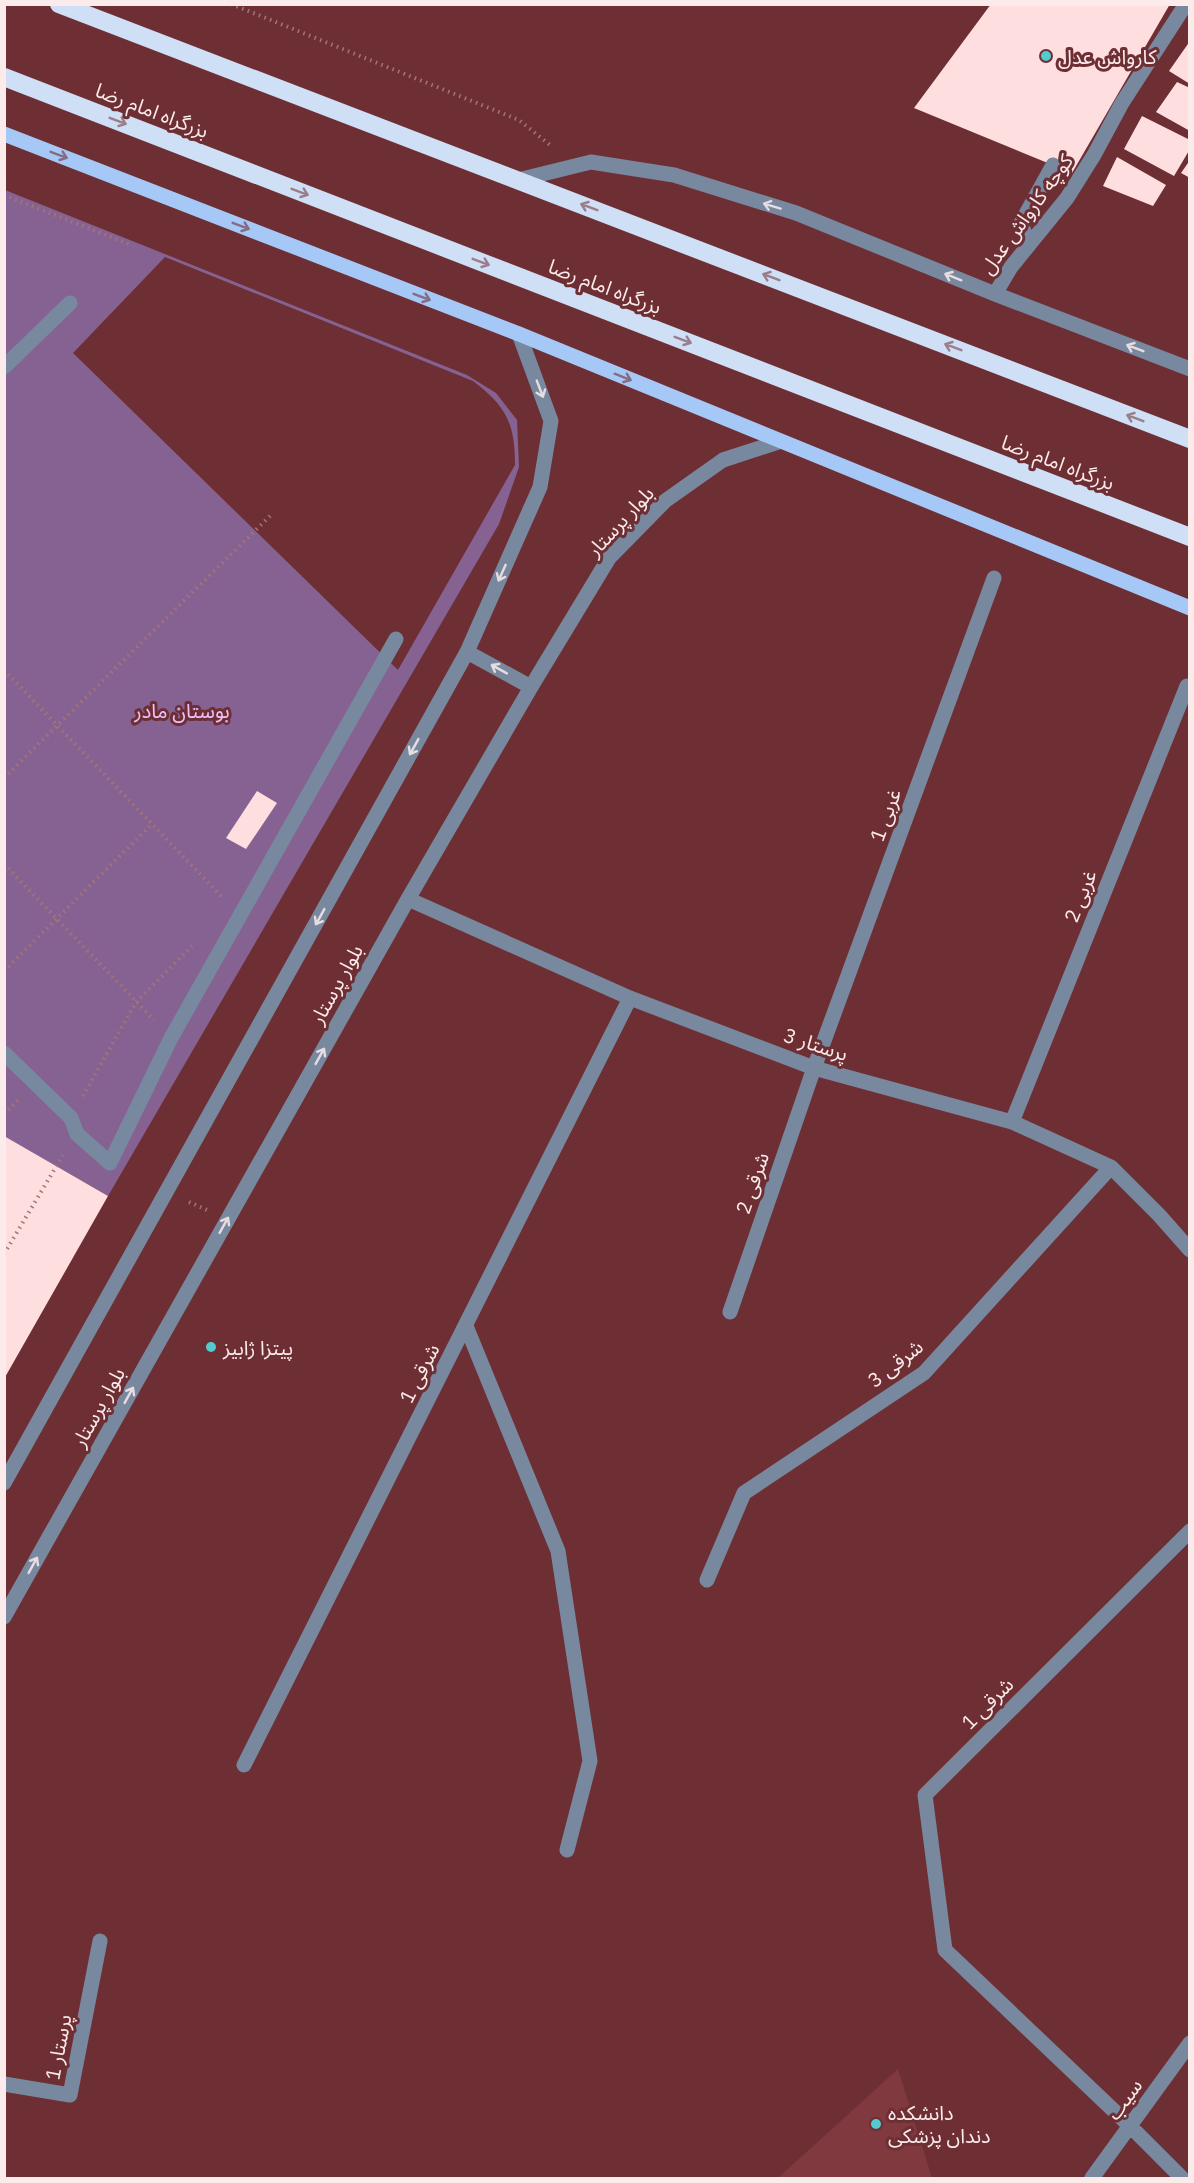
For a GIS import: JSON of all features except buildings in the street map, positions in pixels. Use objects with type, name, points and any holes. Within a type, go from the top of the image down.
[{"type":"highway","points":[[59,4],[1190,439]]},
{"type":"highway","name":"بزرگراه امام رضا","points":[[4,77],[1190,537]]},
{"type":"main road","points":[[4,134],[519,334],[1190,608]]},
{"type":"street","name":"کوچه کارواش عدل","points":[[995,294],[1011,267],[1067,198],[1094,155],[1122,103],[1186,4]]},
{"type":"street","points":[[518,180],[591,162],[674,175],[796,213],[995,294],[1190,369]]},
{"type":"street","points":[[1029,245],[1021,223],[1053,165]]},
{"type":"street","points":[[4,367],[70,303]]},
{"type":"street","points":[[4,1483],[467,652],[540,487],[551,421],[519,334]]},
{"type":"street","name":"بلوار پرستار","points":[[4,1617],[408,900],[531,687],[609,558],[665,501],[723,460],[778,441]]},
{"type":"street","name":"غربی 1","points":[[814,1068],[994,578]]},
{"type":"street","points":[[4,1053],[71,1118],[76,1134],[110,1163],[171,1038],[396,639]]},
{"type":"street","points":[[467,652],[531,687]]},
{"type":"street","name":"غربی 2","points":[[1012,1122],[1187,686]]},
{"type":"street","name":"پرستار 3","points":[[408,900],[630,998],[814,1068],[1012,1122],[1110,1167],[1159,1215],[1190,1250]]},
{"type":"street","name":"شرقی 1","points":[[244,1765],[630,998]]},
{"type":"street","name":"شرقی 2","points":[[730,1312],[814,1068]]},
{"type":"street","name":"شرقی 3","points":[[706,1580],[744,1492],[924,1373],[1110,1167]]},
{"type":"street","points":[[466,1326],[558,1551],[590,1761],[567,1850]]},
{"type":"street","name":"شرقی 1","points":[[1130,2126],[945,1950],[925,1795],[1190,1531]]},
{"type":"street","name":"پرستار 1","points":[[4,2084],[70,2095],[100,1941]]},
{"type":"street","name":"سیب","points":[[1092,2178],[1190,2043]]},
{"type":"street","points":[[1130,2126],[1182,2178]]},
{"type":"path","points":[[231,4],[519,120],[575,166]]},
{"type":"path","points":[[4,195],[129,244]]},
{"type":"path","points":[[4,778],[273,513]]},
{"type":"path","points":[[4,670],[240,916]]},
{"type":"path","points":[[4,971],[152,824]]},
{"type":"path","points":[[4,864],[171,1038]]},
{"type":"path","points":[[71,1118],[136,1002],[200,939]]},
{"type":"path","points":[[4,1254],[76,1134]]},
{"type":"shaded area","name":"دانشکده دندان پزشکی","points":[[898,2069],[932,2178],[778,2178]]},
{"type":"green space","name":"بوستان مادر","points":[[5,190],[467,375],[496,393],[517,420],[519,467],[499,524],[108,1196],[5,1137]],"holes":[[[165,257],[473,381],[501,407],[513,438],[515,465],[398,670],[73,353]]]},
{"type":"place","name":"کارواش عدل","points":[[1046,56]]},
{"type":"place","name":"پیتزا ژابیز","points":[[211,1347]]},
{"type":"place","name":"دانشکده دندان پزشکی","points":[[876,2124]]}]
